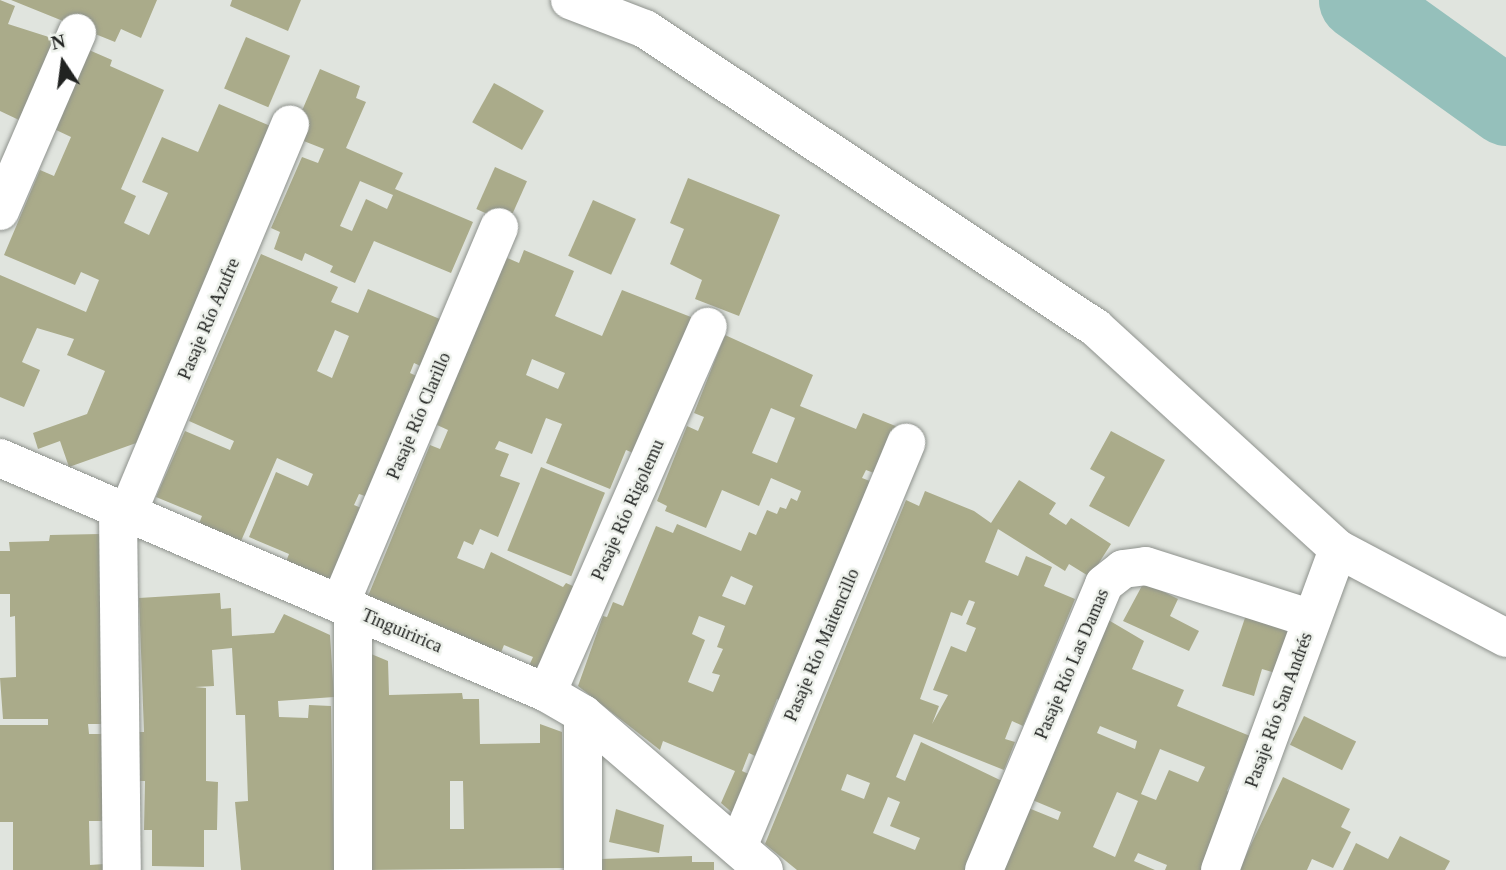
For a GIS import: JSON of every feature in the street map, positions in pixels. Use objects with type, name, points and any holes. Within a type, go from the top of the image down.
[{"type":"street","points":[[570,0],[645,29],[1096,328],[1338,549],[1506,638]]},
{"type":"street","points":[[0,211],[77,33]]},
{"type":"street","name":"Pasaje Río Azufre","points":[[122,870],[123,510],[290,125]]},
{"type":"street","name":"Pasaje Río Clarillo","points":[[353,870],[346,607],[499,228]]},
{"type":"street","name":"Pasaje Río Rigolemu","points":[[547,693],[708,327]]},
{"type":"street","name":"Pasaje Río Maitencillo","points":[[751,859],[906,443]]},
{"type":"street","name":"Tinguiririca","points":[[0,458],[547,693],[583,714],[751,859]]},
{"type":"street","name":"Pasaje Río San Andrés","points":[[1220,870],[1338,549]]},
{"type":"street","name":"Pasaje Río Las Damas","points":[[984,870],[1104,584],[1123,569],[1146,566],[1312,620]]},
{"type":"street","points":[[583,714],[583,870]]},
{"type":"building","points":[[0,0],[15,6],[8,24],[55,39],[19,120],[0,111]]},
{"type":"building","points":[[11,0],[157,0],[141,38],[121,29],[115,42]]},
{"type":"building","points":[[232,0],[301,0],[288,31],[230,6]]},
{"type":"building","points":[[246,37],[290,56],[268,107],[224,89]]},
{"type":"building","points":[[89,50],[112,60],[110,66],[164,90],[121,189],[136,196],[124,223],[149,235],[168,193],[142,182],[162,137],[198,152],[219,104],[275,128],[139,442],[69,467],[60,441],[38,449],[33,433],[87,414],[105,371],[67,355],[74,339],[37,328],[22,362],[40,370],[24,407],[0,397],[0,275],[86,312],[99,280],[81,272],[75,285],[4,255],[40,170],[54,176],[71,137],[54,129]]},
{"type":"building","points":[[320,69],[360,86],[356,98],[366,102],[346,148],[403,173],[395,189],[473,222],[451,273],[374,241],[355,283],[330,272],[333,266],[305,253],[302,261],[274,249],[280,232],[271,228],[302,157],[318,163],[324,149],[291,136]],"holes":[[[360,181],[393,195],[387,209],[366,199],[352,231],[340,226]]]},
{"type":"building","points":[[494,83],[544,111],[522,150],[472,122]]},
{"type":"building","points":[[495,167],[527,181],[508,223],[476,209]]},
{"type":"building","points":[[688,178],[780,215],[739,316],[695,299],[702,280],[670,264],[684,229],[670,223]]},
{"type":"building","points":[[593,200],[636,219],[611,275],[568,256]]},
{"type":"building","points":[[524,250],[574,271],[555,316],[602,336],[622,290],[696,319],[640,456],[626,450],[610,489],[546,463],[562,424],[546,418],[532,454],[499,441],[495,449],[509,454],[500,476],[520,483],[498,537],[480,529],[473,545],[464,541],[457,558],[484,569],[491,552],[563,587],[566,583],[582,590],[547,675],[528,668],[533,657],[504,645],[500,655],[366,601],[430,445],[440,449],[448,430],[437,425],[505,257],[519,263]],"holes":[[[532,359],[565,373],[558,389],[526,375]]]},
{"type":"building","points":[[261,254],[338,287],[331,302],[358,313],[368,289],[447,322],[427,369],[414,363],[410,373],[423,379],[371,498],[359,494],[354,505],[366,510],[333,587],[284,567],[289,554],[249,537],[276,472],[308,486],[313,474],[277,458],[238,548],[196,531],[202,516],[156,497],[185,431],[230,450],[234,441],[189,421]],"holes":[[[335,330],[349,336],[332,378],[317,371]]]},
{"type":"building","points":[[725,335],[813,375],[800,406],[856,429],[863,413],[898,427],[879,475],[866,470],[862,478],[875,483],[785,702],[777,699],[755,756],[749,753],[742,771],[753,776],[736,816],[721,803],[735,771],[663,741],[660,750],[578,686],[603,616],[607,617],[613,602],[623,606],[656,526],[673,533],[677,524],[741,551],[749,532],[756,535],[767,510],[777,514],[780,507],[786,509],[791,498],[797,501],[801,491],[771,478],[759,506],[722,490],[706,528],[665,511],[667,506],[657,501],[687,426],[698,431],[704,417],[694,413]],"holes":[[[771,408],[795,418],[777,463],[752,453]],[[731,576],[753,586],[745,605],[722,596]],[[699,616],[725,626],[717,647],[723,649],[712,673],[720,675],[713,692],[688,682],[705,640],[692,634]]]},
{"type":"building","points":[[1111,431],[1165,460],[1129,527],[1089,506],[1105,477],[1090,469]]},
{"type":"building","points":[[541,467],[605,493],[571,576],[507,550]]},
{"type":"building","points":[[1019,480],[1056,503],[1049,514],[1066,525],[1071,518],[1111,544],[1090,577],[1069,564],[1065,571],[998,529],[985,562],[1018,576],[1026,556],[1052,567],[1044,586],[1075,599],[1023,726],[1012,721],[1005,739],[1015,742],[1004,770],[914,734],[896,777],[905,781],[921,742],[1002,781],[965,870],[797,870],[765,844],[906,500],[919,506],[925,491],[974,511],[991,523]],"holes":[[[969,600],[975,602],[966,624],[976,628],[966,652],[951,646],[933,690],[948,695],[932,724],[939,706],[920,699],[951,612],[962,616]],[[847,774],[870,783],[864,799],[841,790]],[[888,797],[900,802],[890,826],[920,838],[915,850],[873,833]]]},
{"type":"building","points":[[100,534],[102,724],[88,724],[89,734],[102,734],[102,821],[89,821],[90,865],[104,864],[104,870],[13,870],[13,822],[0,822],[0,725],[48,725],[48,719],[3,719],[0,678],[16,677],[15,616],[10,617],[10,594],[0,594],[0,551],[10,551],[9,542],[49,541],[50,535]]},
{"type":"building","points":[[1144,582],[1178,599],[1170,616],[1199,631],[1189,651],[1123,621]]},
{"type":"building","points":[[220,593],[221,609],[231,608],[232,636],[274,633],[284,614],[330,635],[334,697],[278,701],[279,717],[308,718],[309,705],[331,706],[334,870],[241,870],[235,802],[248,801],[245,715],[236,715],[232,648],[212,650],[214,686],[195,687],[206,688],[206,781],[218,782],[217,830],[204,830],[204,867],[152,866],[152,830],[144,830],[145,781],[134,781],[134,732],[144,732],[139,598]]},
{"type":"building","points":[[1248,609],[1292,624],[1275,673],[1262,669],[1254,696],[1222,686]]},
{"type":"building","points":[[1105,618],[1144,641],[1132,669],[1184,690],[1177,706],[1250,736],[1227,791],[1238,795],[1206,870],[1165,870],[1167,865],[1138,853],[1134,861],[1155,870],[999,870],[1026,807],[1058,820],[1061,812],[1030,799]],"holes":[[[1100,726],[1137,741],[1135,749],[1097,733]],[[1160,749],[1205,767],[1198,782],[1169,770],[1156,800],[1141,794]],[[1117,792],[1138,801],[1115,857],[1093,847]]]},
{"type":"building","points":[[364,651],[388,661],[389,695],[462,693],[463,699],[479,699],[480,744],[540,743],[540,724],[562,732],[564,868],[366,870]],"holes":[[[450,781],[463,781],[464,829],[450,829]]]},
{"type":"building","points":[[1304,716],[1356,741],[1342,770],[1290,745]]},
{"type":"building","points":[[1283,777],[1350,809],[1341,827],[1351,832],[1333,868],[1312,859],[1307,870],[1239,870]]},
{"type":"building","points":[[616,809],[664,825],[659,853],[609,842]]},
{"type":"building","points":[[1400,836],[1450,861],[1445,870],[1343,870],[1356,843],[1388,859]]},
{"type":"building","points":[[692,856],[692,862],[714,862],[714,870],[600,870],[600,859]]},
{"type":"waterway","points":[[1358,0],[1506,106]]}]
